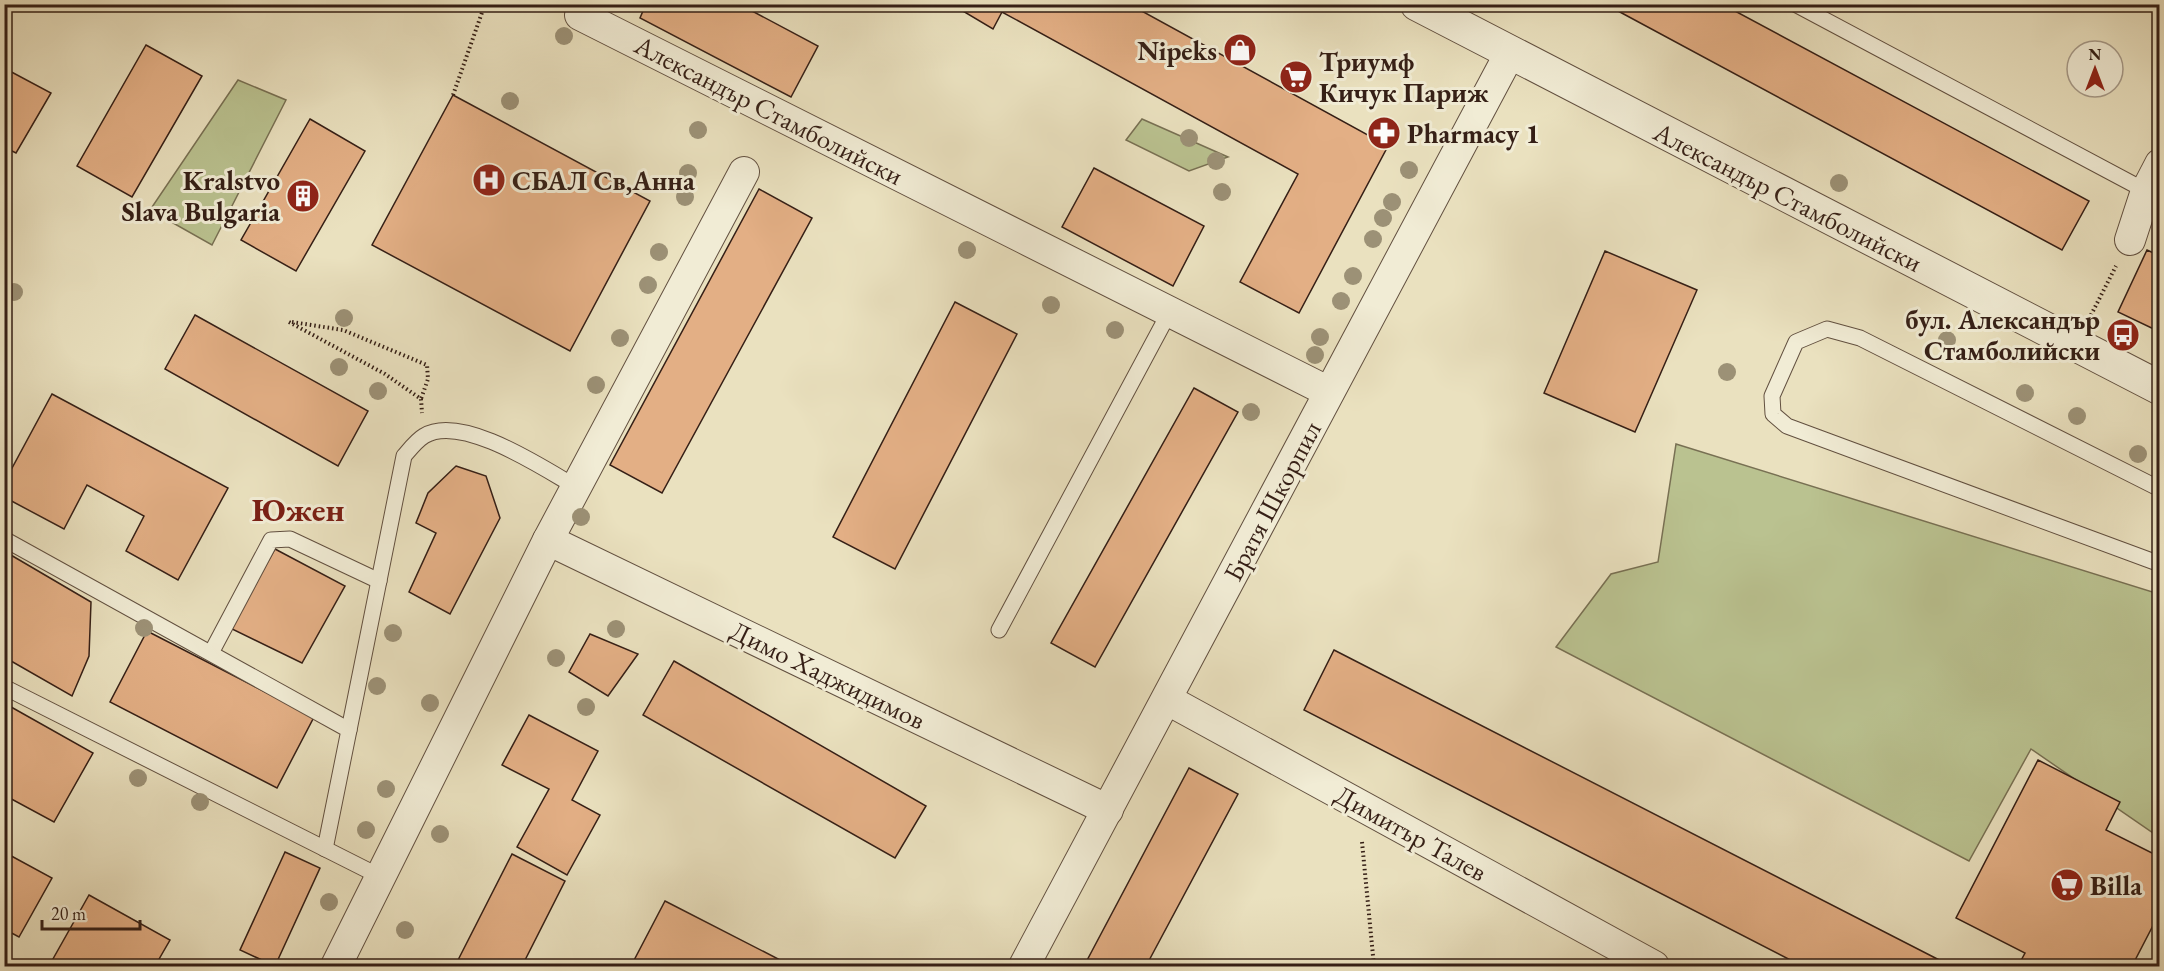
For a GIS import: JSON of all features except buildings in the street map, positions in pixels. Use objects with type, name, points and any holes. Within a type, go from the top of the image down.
[{"type":"street","name":"Александър Стамболийски","points":[[586,4],[580,15],[968,210]]},
{"type":"street","name":"Александър Стамболийски","points":[[1417,4],[2160,388]]},
{"type":"street","points":[[1329,392],[1510,53]]},
{"type":"street","points":[[2130,240],[2146,191],[2160,164]]},
{"type":"street","points":[[336,966],[548,540],[744,172]]},
{"type":"street","name":"Братя Шкорпил","points":[[968,210],[1329,392],[1168,700],[1024,966]]},
{"type":"street","name":"Димо Хаджидимов","points":[[548,540],[1108,810]]},
{"type":"street","name":"Димитър Талев","points":[[1168,700],[1654,966]]},
{"type":"lane","points":[[1795,4],[2146,191]]},
{"type":"lane","points":[[999,630],[1170,311]]},
{"type":"lane","points":[[2160,489],[1860,338],[1827,329],[1796,342],[1772,396],[1773,414],[1787,426],[2160,564]]},
{"type":"lane","points":[[325,849],[404,456],[425,435],[455,429],[497,443],[576,487]]},
{"type":"lane","points":[[4,539],[349,730]]},
{"type":"lane","points":[[211,653],[270,540],[290,539],[379,581]]},
{"type":"lane","points":[[4,687],[381,877]]},
{"type":"path","points":[[453,95],[485,4]]},
{"type":"path","points":[[2075,345],[2130,240]]},
{"type":"path","points":[[421,399],[385,374],[289,322],[343,330],[427,365],[428,379],[421,399],[425,435]]},
{"type":"path","points":[[1358,804],[1374,966]]},
{"type":"green space","points":[[238,80],[286,100],[212,245],[150,210]]},
{"type":"green space","points":[[1142,119],[1228,157],[1189,171],[1126,140]]},
{"type":"green space","points":[[1676,444],[2159,594],[2159,837],[2031,749],[1969,861],[1556,647],[1611,574],[1658,562]]},
{"type":"place","name":"Nipeks","points":[[1240,50]]},
{"type":"place","name":"Триумф Кичук Париж","points":[[1296,77]]},
{"type":"place","name":"Pharmacy 1","points":[[1384,133]]},
{"type":"place","name":"СБАЛ Св,Анна","points":[[489,180]]},
{"type":"place","name":"Kralstvo Slava Bulgaria","points":[[303,196]]},
{"type":"place","name":"бул. Александър Стамболийски","points":[[2123,335]]},
{"type":"place","name":"Billa","points":[[2067,885]]},
{"type":"district","name":"Южен","points":[[298,509]]}]
